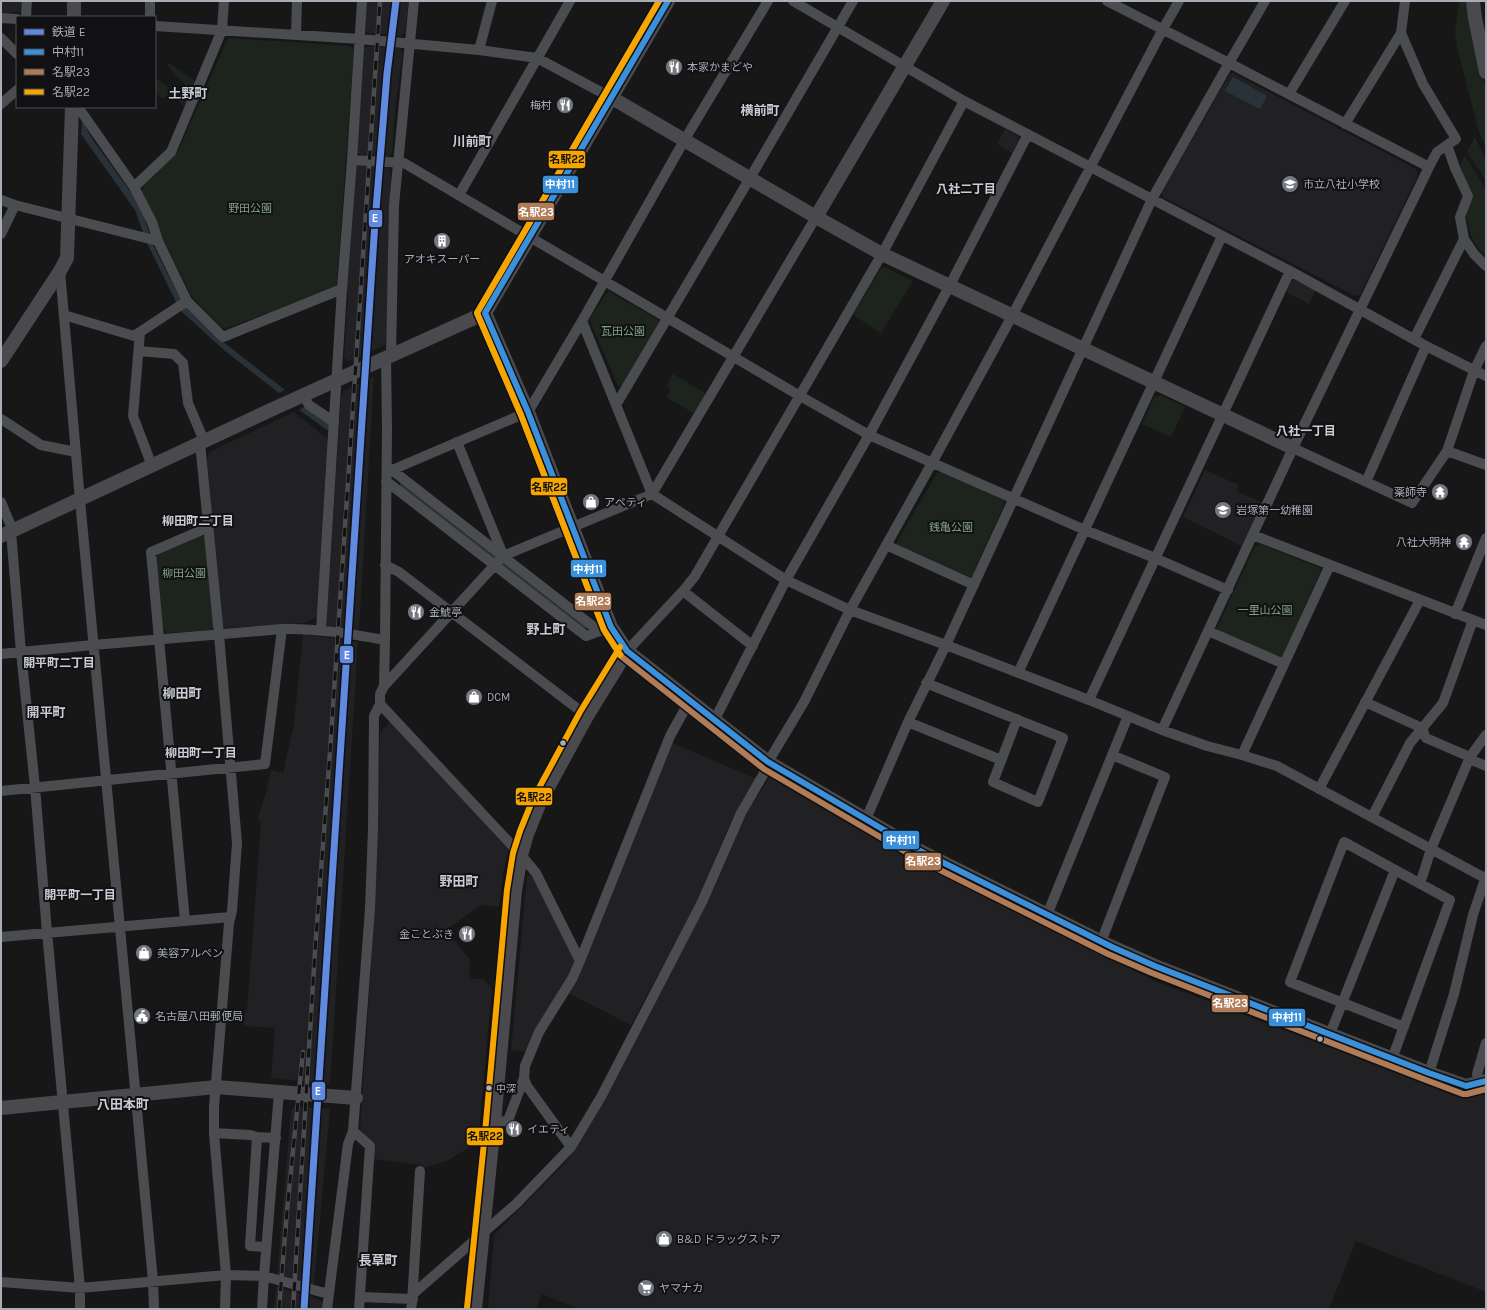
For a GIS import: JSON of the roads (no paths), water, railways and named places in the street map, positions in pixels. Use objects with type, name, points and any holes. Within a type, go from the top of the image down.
[{"type":"street","points":[[26,16],[27,1]]},
{"type":"street","points":[[74,1],[74,16]]},
{"type":"street","points":[[150,1],[150,16]]},
{"type":"street","points":[[134,187],[171,152],[222,30],[224,1]]},
{"type":"street","points":[[296,35],[297,1]]},
{"type":"street","points":[[321,630],[342,289],[362,1]]},
{"type":"street","points":[[384,686],[386,482],[389,468],[389,356],[394,205],[414,1]]},
{"type":"street","points":[[479,50],[492,1]]},
{"type":"street","points":[[459,195],[570,1]]},
{"type":"street","points":[[8,533],[202,442],[485,313],[668,1]]},
{"type":"street","points":[[389,468],[457,442],[528,412],[582,321],[685,139],[768,1]]},
{"type":"street","points":[[793,1],[964,101],[1091,166],[1360,308],[1426,346],[1486,376]]},
{"type":"street","points":[[616,405],[853,1]]},
{"type":"street","points":[[327,1309],[348,1144],[353,1131],[356,1098],[370,909],[373,828],[374,716],[380,704],[380,694],[384,686],[498,560],[652,494],[943,1]]},
{"type":"street","points":[[1107,1],[1429,167]]},
{"type":"street","points":[[413,1303],[516,1204],[571,1147],[601,1097],[695,916],[741,814],[763,775],[768,762],[804,702],[850,610],[1012,316],[1179,1]]},
{"type":"street","points":[[866,819],[908,722],[974,585],[1152,199],[1265,1]]},
{"type":"street","points":[[1289,94],[1345,1]]},
{"type":"street","points":[[1345,124],[1401,33],[1405,1]]},
{"type":"street","points":[[1473,1],[1486,72]]},
{"type":"street","points":[[1,18],[16,18]]},
{"type":"street","points":[[156,26],[360,39],[479,50],[537,58],[685,139],[816,218],[882,254],[1293,448],[1412,502],[1447,451],[1474,371],[1486,346]]},
{"type":"street","points":[[1162,730],[1293,448],[1429,167],[1437,152],[1456,138],[1423,84],[1401,33]]},
{"type":"street","points":[[1,38],[16,53]]},
{"type":"street","points":[[1,104],[16,91]]},
{"type":"street","points":[[475,1309],[515,890],[521,855],[527,834],[540,802],[587,716],[627,651],[695,576],[882,254],[964,101]]},
{"type":"street","points":[[1,361],[67,258],[72,108]]},
{"type":"street","points":[[79,108],[134,187],[152,222],[152,240],[183,303],[223,337],[342,289]]},
{"type":"street","points":[[715,719],[786,580],[869,435],[1028,134]]},
{"type":"street","points":[[1447,144],[1455,168],[1468,196],[1460,217],[1464,239],[1474,254],[1486,266]]},
{"type":"street","points":[[352,160],[404,163],[869,435],[1013,499],[1228,590]]},
{"type":"street","points":[[1,200],[15,205],[152,240]]},
{"type":"street","points":[[1,234],[15,205]]},
{"type":"street","points":[[1018,673],[1222,236]]},
{"type":"street","points":[[1414,338],[1464,239]]},
{"type":"street","points":[[60,271],[93,645],[153,1281],[154,1309]]},
{"type":"street","points":[[1089,700],[1290,271]]},
{"type":"street","points":[[64,316],[134,336],[183,303]]},
{"type":"street","points":[[485,313],[528,412],[573,527],[605,629],[627,651],[768,762],[920,851],[1101,942],[1155,966],[1429,1074],[1466,1086],[1482,1082],[1477,1074],[1486,1044]]},
{"type":"street","points":[[582,321],[652,494],[786,580],[850,610],[946,645],[1162,730],[1207,746],[1277,766],[1486,877],[1473,915],[1454,994],[1429,1074]]},
{"type":"street","points":[[140,332],[133,416],[152,466]]},
{"type":"street","points":[[1366,482],[1426,346]]},
{"type":"street","points":[[139,351],[174,354],[183,363],[188,403],[202,442],[237,843],[214,1107],[214,1133],[226,1275],[225,1309]]},
{"type":"street","points":[[303,396],[309,405],[334,422]]},
{"type":"street","points":[[1,419],[41,444],[76,452]]},
{"type":"street","points":[[457,442],[498,560]]},
{"type":"street","points":[[1447,451],[1486,465]]},
{"type":"street","points":[[389,468],[586,636],[605,629]]},
{"type":"street","points":[[386,482],[498,560]]},
{"type":"street","points":[[1,502],[8,533],[35,787],[62,1103],[80,1288],[80,1309]]},
{"type":"street","points":[[185,921],[151,552],[209,527]]},
{"type":"street","points":[[1253,535],[1486,625]]},
{"type":"street","points":[[1455,614],[1486,538]]},
{"type":"street","points":[[886,545],[974,585]]},
{"type":"street","points":[[385,565],[400,572],[587,716]]},
{"type":"street","points":[[1242,755],[1330,565]]},
{"type":"street","points":[[682,591],[752,646]]},
{"type":"street","points":[[1319,789],[1420,600]]},
{"type":"street","points":[[1372,817],[1410,743],[1443,703],[1473,620]]},
{"type":"street","points":[[1,654],[159,639],[304,628],[385,640]]},
{"type":"street","points":[[1,791],[265,764],[282,629]]},
{"type":"street","points":[[1208,631],[1284,664]]},
{"type":"street","points":[[926,683],[1017,719],[1063,738],[1038,802],[993,782],[1017,719]]},
{"type":"street","points":[[494,1122],[506,1121],[508,1118],[524,1078],[525,1066],[539,1032],[572,979],[670,736],[690,700]]},
{"type":"street","points":[[1365,702],[1422,728],[1426,738],[1486,766]]},
{"type":"street","points":[[380,704],[536,873],[580,961]]},
{"type":"street","points":[[1047,915],[1128,716]]},
{"type":"street","points":[[908,722],[1001,760]]},
{"type":"street","points":[[1420,884],[1431,849],[1469,758],[1486,735]]},
{"type":"street","points":[[1101,942],[1165,777],[1112,755]]},
{"type":"street","points":[[1392,1059],[1404,1027],[1450,900],[1344,842],[1290,982],[1404,1027]]},
{"type":"street","points":[[1330,1034],[1395,870]]},
{"type":"street","points":[[1,937],[230,917]]},
{"type":"street","points":[[524,1078],[527,1086],[571,1147]]},
{"type":"street","points":[[1,1108],[216,1087],[356,1098]]},
{"type":"street","points":[[262,1309],[279,1092]]},
{"type":"street","points":[[353,1131],[370,1146],[359,1309]]},
{"type":"street","points":[[214,1133],[250,1134],[276,1138]]},
{"type":"street","points":[[257,1136],[250,1246],[266,1247]]},
{"type":"street","points":[[413,1303],[420,1172]]},
{"type":"street","points":[[1,1282],[80,1288],[226,1275],[264,1276],[328,1293]]},
{"type":"street","points":[[361,1297],[413,1303]]},
{"type":"railway","points":[[293,1309],[315,951],[330,752],[380,1]]},
{"type":"railway","points":[[279,1309],[303,1052]]},
{"type":"rail line","name":"E","points":[[304,1309],[375,222],[387,74],[396,1]]},
{"type":"place","name":"本家かまどや","points":[[674,67]]},
{"type":"place","name":"梅村","points":[[565,105]]},
{"type":"place","name":"市立八社小学校","points":[[1290,184]]},
{"type":"place","name":"アオキスーパー","points":[[442,241]]},
{"type":"place","name":"薬師寺","points":[[1440,492]]},
{"type":"place","name":"アペティ","points":[[591,502]]},
{"type":"place","name":"岩塚第一幼稚園","points":[[1223,510]]},
{"type":"place","name":"八社大明神","points":[[1464,542]]},
{"type":"place","name":"金鯱亭","points":[[416,612]]},
{"type":"place","name":"DCM","points":[[474,697]]},
{"type":"place","name":"金ことぶき","points":[[467,934]]},
{"type":"place","name":"美容アルペン","points":[[144,953]]},
{"type":"place","name":"名古屋八田郵便局","points":[[142,1016]]},
{"type":"place","name":"中深","points":[[489,1088]]},
{"type":"place","name":"イエティ","points":[[514,1129]]},
{"type":"place","name":"B&D ドラッグストア","points":[[664,1239]]},
{"type":"place","name":"ヤマナカ","points":[[646,1288]]},
{"type":"district","name":"土野町","points":[[188,93]]},
{"type":"district","name":"横前町","points":[[760,110]]},
{"type":"district","name":"川前町","points":[[472,141]]},
{"type":"district","name":"八社二丁目","points":[[966,189]]},
{"type":"district","name":"八社一丁目","points":[[1306,431]]},
{"type":"district","name":"柳田町二丁目","points":[[198,521]]},
{"type":"district","name":"野上町","points":[[546,629]]},
{"type":"district","name":"開平町二丁目","points":[[59,663]]},
{"type":"district","name":"柳田町","points":[[182,693]]},
{"type":"district","name":"開平町","points":[[46,712]]},
{"type":"district","name":"柳田町一丁目","points":[[201,753]]},
{"type":"district","name":"野田町","points":[[459,881]]},
{"type":"district","name":"開平町一丁目","points":[[80,895]]},
{"type":"district","name":"八田本町","points":[[123,1104]]},
{"type":"district","name":"長草町","points":[[378,1260]]},
{"type":"park label","name":"野田公園","points":[[250,208]]},
{"type":"park label","name":"瓦田公園","points":[[623,331]]},
{"type":"park label","name":"銭亀公園","points":[[951,527]]},
{"type":"park label","name":"柳田公園","points":[[184,573]]},
{"type":"park label","name":"一里山公園","points":[[1265,610]]}]
